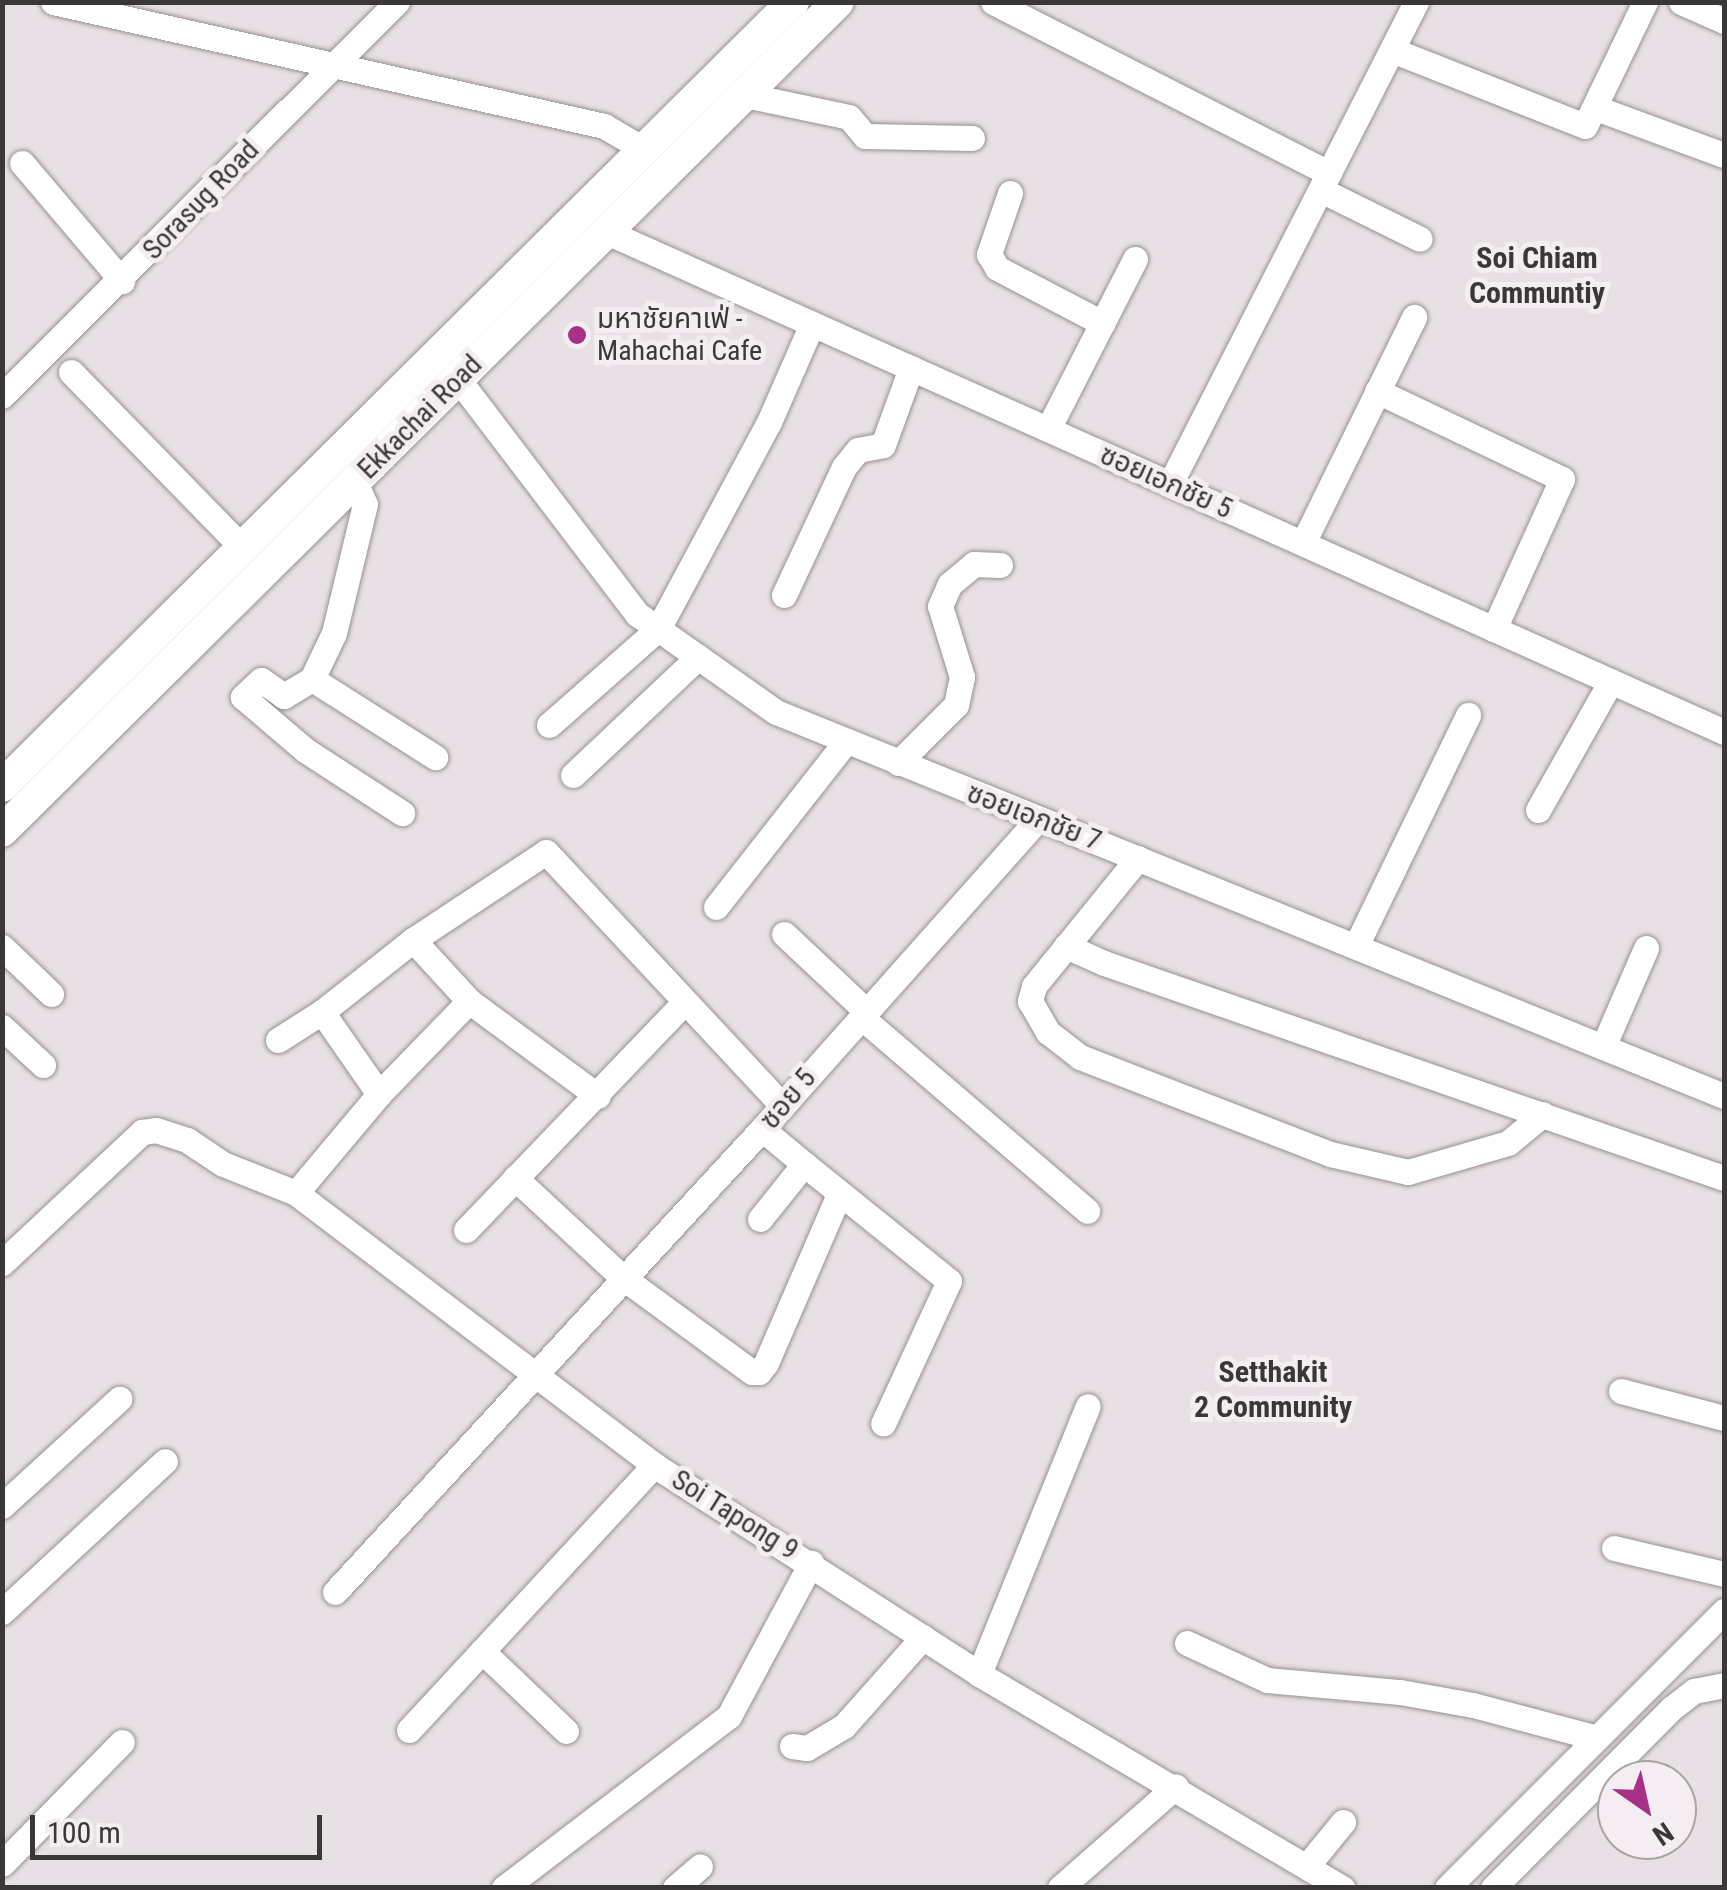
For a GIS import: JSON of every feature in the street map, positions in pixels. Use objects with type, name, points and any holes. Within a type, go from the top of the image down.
[{"type":"main road","name":"Ekkachai Road","points":[[2,786],[793,2]]},
{"type":"main road","name":"Ekkachai Road","points":[[2,831],[838,2]]},
{"type":"street","name":"Sorasug Road","points":[[2,396],[122,281],[397,2]]},
{"type":"street","points":[[992,2],[1325,182],[1420,239]]},
{"type":"street","points":[[1170,484],[1416,2]]},
{"type":"street","points":[[1392,50],[1585,126],[1645,2]]},
{"type":"street","points":[[1682,2],[1724,21]]},
{"type":"street","points":[[67,4],[604,126],[645,150]]},
{"type":"street","points":[[744,95],[849,117],[865,136],[972,138]]},
{"type":"street","points":[[1596,108],[1724,155]]},
{"type":"street","points":[[22,163],[122,281]]},
{"type":"street","points":[[1010,192],[989,254],[997,268],[1102,323]]},
{"type":"street","name":"ซอยเอกชัย 5","points":[[607,232],[1724,732]]},
{"type":"street","points":[[1048,430],[1135,259]]},
{"type":"street","points":[[1303,544],[1414,317]]},
{"type":"street","points":[[549,725],[658,629],[769,422],[812,324]]},
{"type":"street","points":[[784,596],[844,468],[858,450],[883,445],[911,368]]},
{"type":"street","points":[[71,372],[243,548]]},
{"type":"street","name":"ซอยเอกชัย 7","points":[[458,380],[637,614],[776,712],[1724,1096]]},
{"type":"street","points":[[1377,391],[1562,479],[1494,628]]},
{"type":"street","points":[[354,482],[365,504],[334,633],[312,678],[284,696],[261,680],[243,697],[305,750],[402,813]]},
{"type":"street","points":[[898,762],[956,705],[962,677],[940,606],[950,584],[974,564],[1000,565]]},
{"type":"street","points":[[573,775],[698,657]]},
{"type":"street","points":[[312,678],[435,757]]},
{"type":"street","points":[[1538,810],[1611,681]]},
{"type":"street","points":[[1356,946],[1468,715]]},
{"type":"street","points":[[716,907],[846,741]]},
{"type":"street","name":"ซอย 5","points":[[335,1592],[762,1129],[1037,820]]},
{"type":"street","points":[[278,1040],[322,1012],[413,940],[546,852],[782,1105]]},
{"type":"street","points":[[1138,858],[1034,986],[1030,1001],[1048,1032],[1080,1057],[1330,1154],[1408,1172],[1508,1142],[1543,1114]]},
{"type":"street","points":[[784,934],[864,1014],[1087,1211]]},
{"type":"street","points":[[413,940],[469,1001],[598,1096]]},
{"type":"street","points":[[1066,946],[1104,963],[1724,1178]]},
{"type":"street","points":[[2,948],[51,994]]},
{"type":"street","points":[[1603,1046],[1646,948]]},
{"type":"street","points":[[296,1193],[379,1094],[469,1001]]},
{"type":"street","points":[[466,1230],[684,1003]]},
{"type":"street","points":[[322,1012],[379,1094]]},
{"type":"street","points":[[2,1027],[44,1065]]},
{"type":"street","points":[[762,1129],[949,1282],[883,1424]]},
{"type":"street","name":"Soi Tapong 9","points":[[2,1263],[142,1132],[170,1132],[222,1164],[296,1193],[654,1465],[811,1562],[979,1674],[1176,1786],[1343,1888]]},
{"type":"street","points":[[760,1219],[804,1164]]},
{"type":"street","points":[[515,1178],[622,1277],[752,1372],[759,1372],[839,1194]]},
{"type":"street","points":[[1620,1391],[1724,1418]]},
{"type":"street","points":[[2,1506],[119,1399]]},
{"type":"street","points":[[979,1674],[1088,1406]]},
{"type":"street","points":[[2,1612],[166,1461]]},
{"type":"street","points":[[409,1730],[654,1465]]},
{"type":"street","points":[[1614,1548],[1724,1574]]},
{"type":"street","points":[[504,1888],[730,1716],[811,1562]]},
{"type":"street","points":[[1447,1888],[1724,1611]]},
{"type":"street","points":[[792,1746],[807,1748],[844,1726],[923,1637]]},
{"type":"street","points":[[1187,1643],[1267,1680],[1454,1702],[1597,1738]]},
{"type":"street","points":[[482,1651],[566,1731]]},
{"type":"street","points":[[1493,1888],[1672,1708],[1694,1691],[1724,1685]]},
{"type":"street","points":[[2,1864],[122,1742]]},
{"type":"street","points":[[1060,1888],[1176,1786]]},
{"type":"street","points":[[1307,1866],[1343,1822]]},
{"type":"street","points":[[675,1888],[700,1866]]},
{"type":"place","name":"มหาชัยคาเฟ่ - Mahachai Cafe","points":[[577,335]]},
{"type":"district","name":"Soi Chiam Communtiy","points":[[1537,275]]},
{"type":"district","name":"Setthakit 2 Community","points":[[1273,1389]]}]
